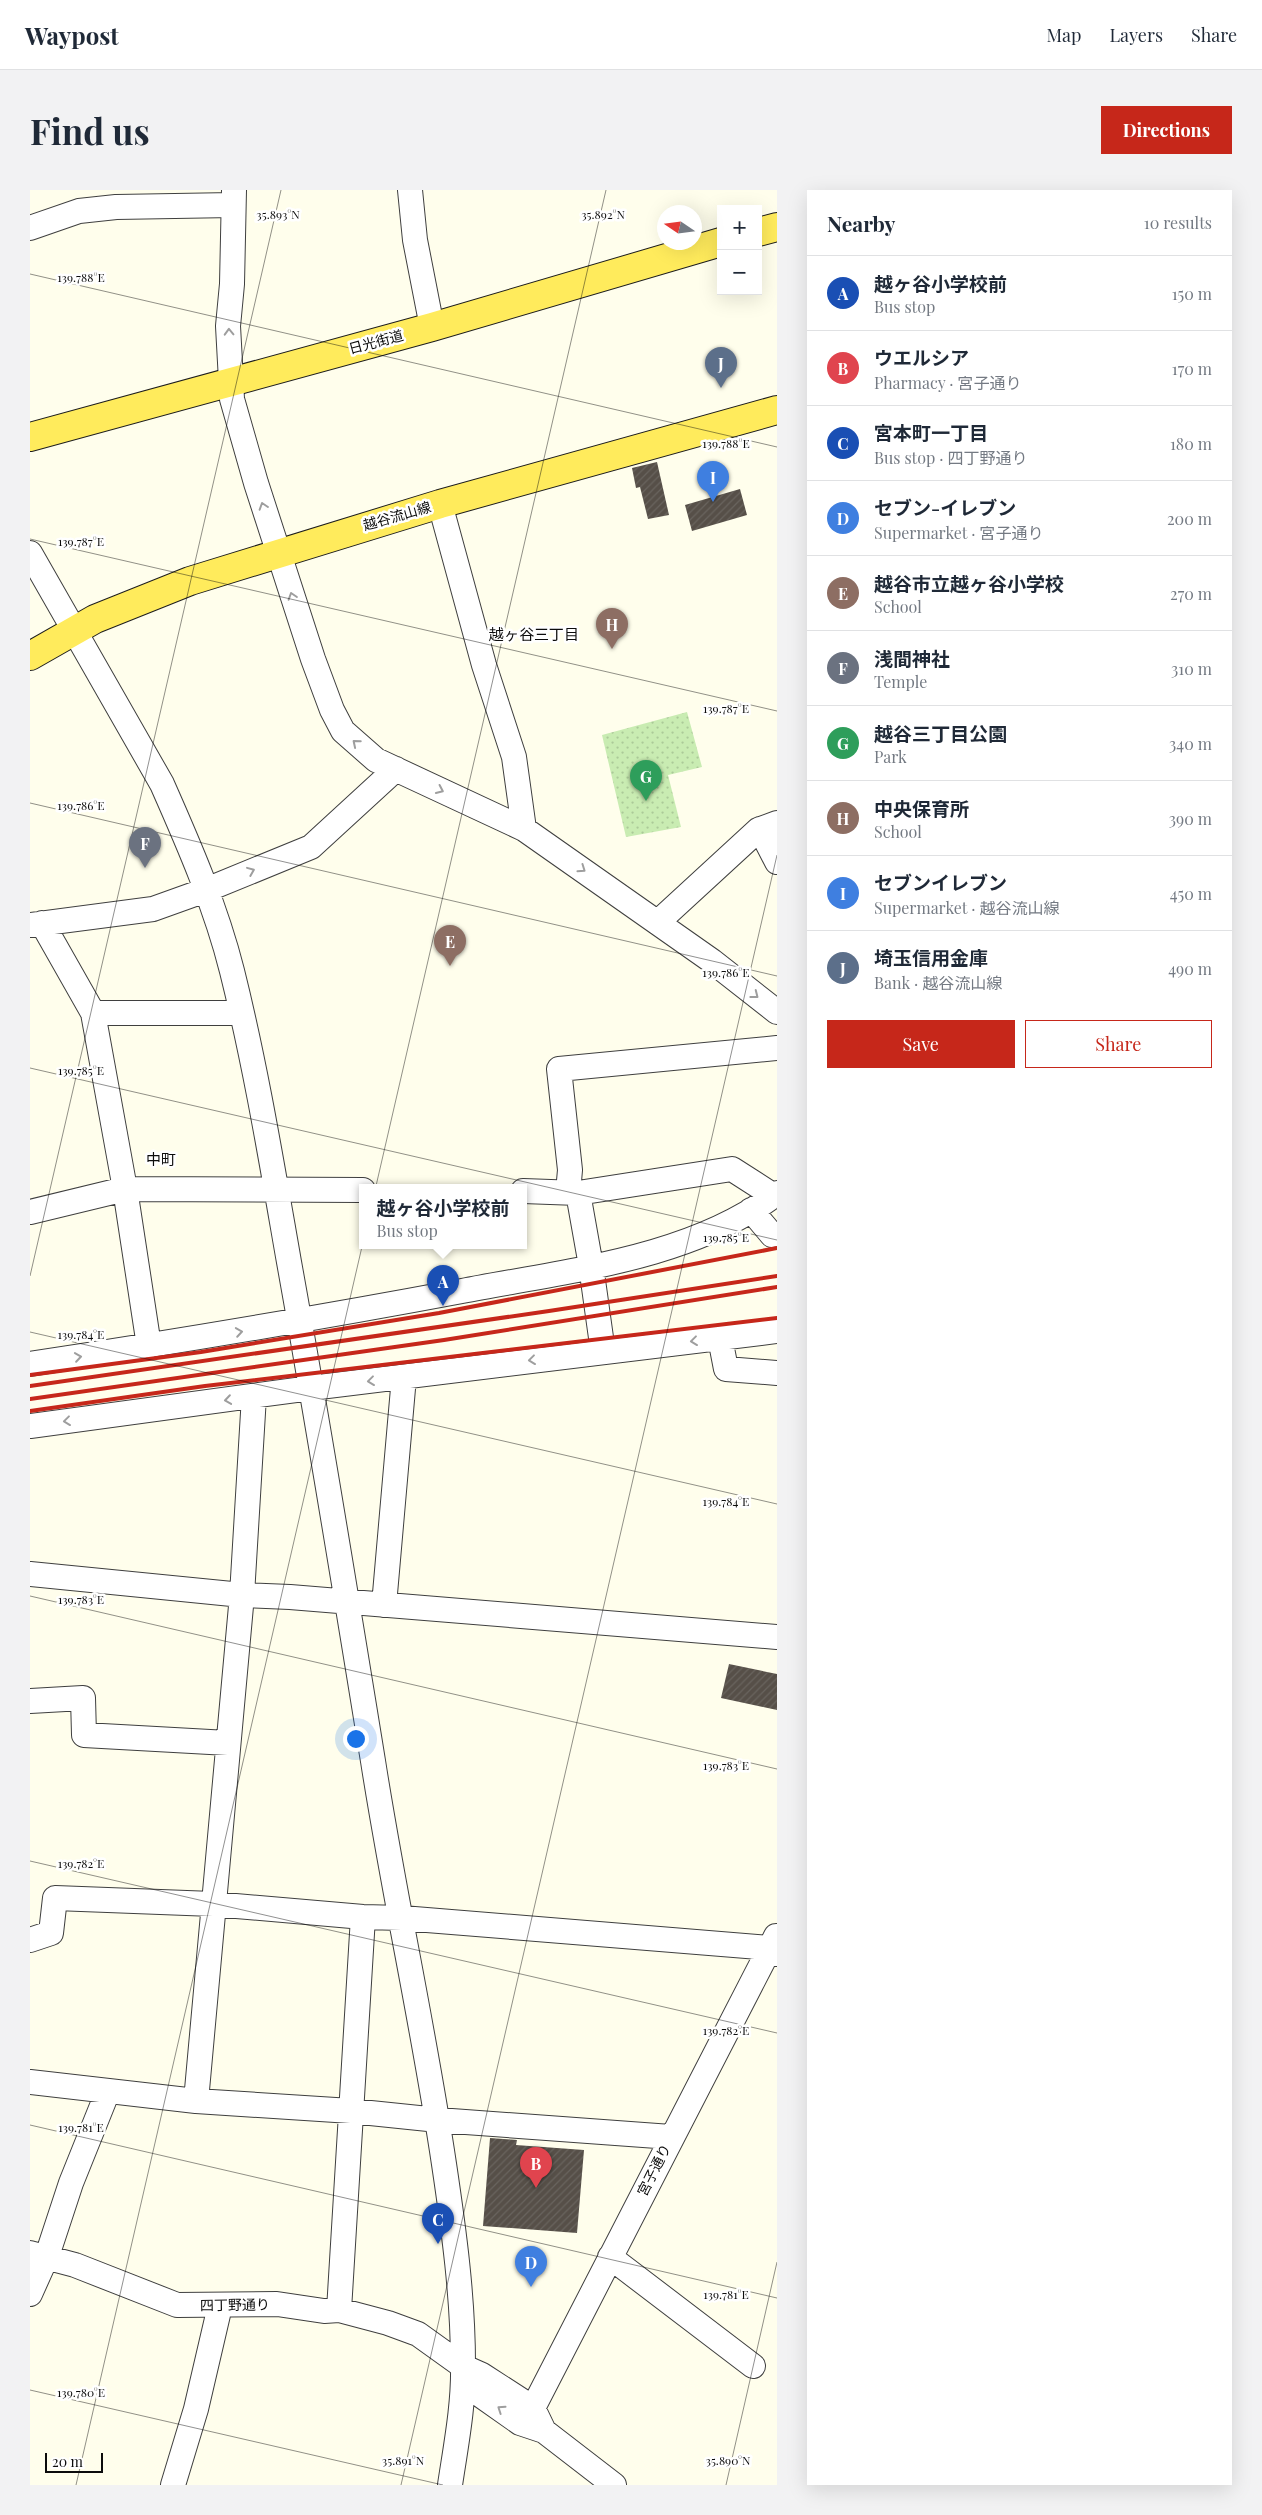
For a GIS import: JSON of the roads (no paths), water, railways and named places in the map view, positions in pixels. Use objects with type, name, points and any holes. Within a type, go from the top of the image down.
[{"type":"main road","points":[[762,231],[777,227]]},
{"type":"main road","name":"日光街道","points":[[30,437],[432,326],[717,243]]},
{"type":"main road","name":"越谷流山線","points":[[30,656],[75,629],[143,598],[278,552],[440,504],[777,410]]},
{"type":"street","points":[[410,190],[415,240],[432,326]]},
{"type":"street","points":[[30,228],[79,212],[116,207],[233,198],[232,284],[228,326],[232,400],[313,660],[342,731],[376,760],[524,829],[658,922],[777,1012]]},
{"type":"street","points":[[440,504],[484,665],[514,757],[524,829]]},
{"type":"street","points":[[30,553],[162,784],[206,890],[232,970],[255,1074],[300,1322],[348,1602],[373,1762],[438,2120],[456,2244],[464,2367],[460,2417],[450,2485]]},
{"type":"street","points":[[149,1346],[125,1189],[93,1013],[36,924],[153,909],[206,890],[311,847],[396,769]]},
{"type":"street","points":[[658,922],[768,826],[777,862]]},
{"type":"street","points":[[93,1013],[241,1013]]},
{"type":"street","points":[[602,1352],[591,1266],[573,1192],[559,1068],[777,1048]]},
{"type":"street","points":[[30,1364],[300,1322],[644,1254],[725,1225],[776,1194],[732,1169],[573,1192],[527,1191]]},
{"type":"street","points":[[30,1212],[125,1189],[276,1188],[359,1190]]},
{"type":"street","points":[[751,1210],[772,1235],[777,1234]]},
{"type":"street","points":[[30,1426],[311,1388],[777,1331]]},
{"type":"street","points":[[720,1338],[726,1370],[777,1373]]},
{"type":"street","points":[[384,1605],[404,1377]]},
{"type":"street","points":[[196,2101],[242,1595],[254,1396]]},
{"type":"street","points":[[30,1574],[242,1595],[777,1636]]},
{"type":"street","points":[[30,1701],[83,1698],[84,1734],[228,1743]]},
{"type":"street","points":[[30,1940],[51,1933],[55,1898],[213,1904],[363,1917],[402,1918],[775,1945]]},
{"type":"street","points":[[339,2310],[363,1917]]},
{"type":"street","name":"宮子通り","points":[[532,2408],[671,2137],[775,1945]]},
{"type":"street","points":[[30,2082],[196,2101],[351,2111],[438,2120],[671,2137]]},
{"type":"street","points":[[30,2294],[38,2254],[71,2183],[108,2091]]},
{"type":"street","name":"四丁野通り","points":[[38,2254],[177,2305],[220,2306],[249,2303],[339,2310],[388,2323],[418,2334],[464,2367],[482,2375],[532,2408],[544,2431]]},
{"type":"street","points":[[610,2257],[753,2366]]},
{"type":"street","points":[[173,2485],[196,2408],[220,2306]]},
{"type":"street","name":"四丁野通り","points":[[464,2367],[476,2392],[520,2423],[544,2431],[614,2485]]},
{"type":"railway","points":[[30,1375],[201,1352],[439,1313],[777,1248]]},
{"type":"railway","points":[[30,1386],[777,1276]]},
{"type":"railway","points":[[30,1399],[444,1340],[777,1287]]},
{"type":"railway","points":[[30,1411],[205,1386],[777,1318]]},
{"type":"place","name":"埼玉信用金庫","points":[[721,388]]},
{"type":"place","name":"セブンイレブン","points":[[713,502]]},
{"type":"place","name":"中央保育所","points":[[612,649]]},
{"type":"place","name":"越谷三丁目公園","points":[[646,801]]},
{"type":"place","name":"浅間神社","points":[[145,868]]},
{"type":"place","name":"越谷市立越ヶ谷小学校","points":[[450,966]]},
{"type":"place","name":"越ヶ谷小学校前","points":[[443,1306]]},
{"type":"place","name":"ウエルシア","points":[[536,2188]]},
{"type":"place","name":"宮本町一丁目","points":[[438,2244]]},
{"type":"place","name":"セブン-イレブン","points":[[531,2287]]},
{"type":"district","name":"越ヶ谷三丁目","points":[[534,635]]},
{"type":"district","name":"中町","points":[[161,1160]]}]
